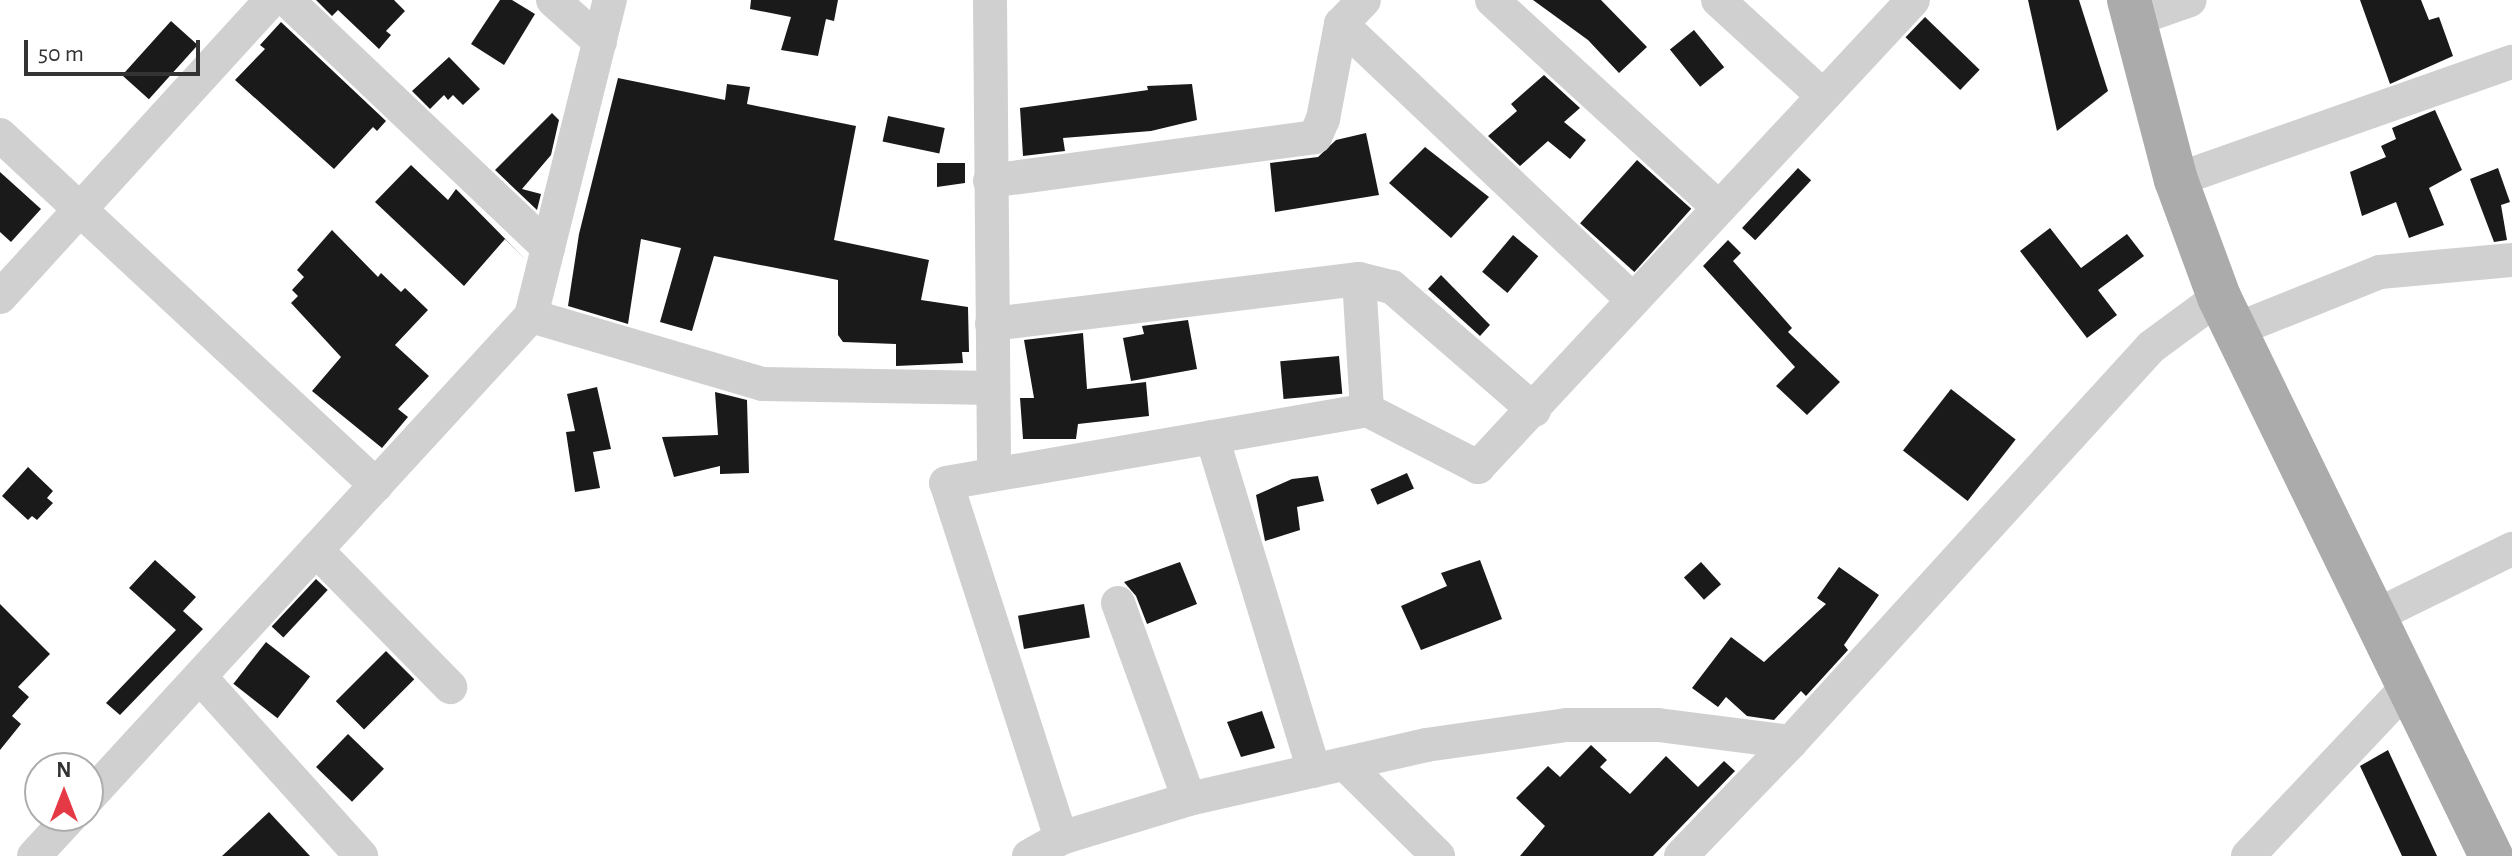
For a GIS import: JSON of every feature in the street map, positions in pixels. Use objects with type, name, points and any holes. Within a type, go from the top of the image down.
[{"type":"main road","points":[[2131,10],[2176,180],[2227,313],[2491,856]]},
{"type":"street","points":[[0,297],[271,0]]},
{"type":"street","points":[[287,0],[548,248]]},
{"type":"street","points":[[553,0],[600,42]]},
{"type":"street","points":[[104,781],[531,316],[610,0]]},
{"type":"street","points":[[990,0],[994,474]]},
{"type":"street","points":[[1492,0],[1719,208]]},
{"type":"street","points":[[1718,0],[1823,96]]},
{"type":"street","points":[[1791,742],[1658,725],[1567,725],[1426,745],[1189,799],[1043,850],[946,483],[1367,410],[1478,467],[1913,0]]},
{"type":"street","points":[[2131,10],[2190,0]]},
{"type":"street","points":[[990,181],[1315,137],[1323,119],[1352,12]]},
{"type":"street","points":[[1352,12],[1633,300]]},
{"type":"street","points":[[2176,180],[2512,62]]},
{"type":"street","points":[[0,135],[376,485]]},
{"type":"street","points":[[1681,856],[1791,742],[2151,347],[2227,313],[2380,272],[2512,260]]},
{"type":"street","points":[[992,324],[1359,279],[1392,287],[1534,410]]},
{"type":"street","points":[[1359,279],[1367,410]]},
{"type":"street","points":[[531,316],[762,384],[993,388]]},
{"type":"street","points":[[1212,437],[1330,767],[1438,856]]},
{"type":"street","points":[[2375,616],[2512,549]]},
{"type":"street","points":[[316,550],[450,687]]},
{"type":"street","points":[[1118,603],[1189,799]]},
{"type":"street","points":[[200,677],[361,856]]},
{"type":"street","points":[[2248,856],[2409,685]]},
{"type":"street","points":[[34,856],[56,832]]},
{"type":"building","points":[[316,0],[394,0],[405,11],[386,31],[391,35],[379,49],[338,10],[332,16]]},
{"type":"building","points":[[500,0],[512,0],[535,14],[504,65],[471,44]]},
{"type":"building","points":[[751,0],[838,0],[834,21],[826,19],[818,56],[781,50],[791,17],[750,9]]},
{"type":"building","points":[[1533,0],[1601,0],[1647,47],[1619,73],[1588,40]]},
{"type":"building","points":[[2028,0],[2079,0],[2108,91],[2057,131]]},
{"type":"building","points":[[2360,0],[2421,0],[2429,20],[2439,17],[2453,56],[2390,84]]},
{"type":"building","points":[[1925,17],[1980,70],[1960,90],[1906,37]]},
{"type":"building","points":[[171,21],[198,45],[149,99],[122,75]]},
{"type":"building","points":[[281,22],[386,121],[377,131],[373,127],[334,169],[235,80],[265,49],[260,45]]},
{"type":"building","points":[[1694,30],[1724,67],[1700,87],[1670,50]]},
{"type":"building","points":[[449,57],[480,89],[463,105],[453,95],[448,100],[444,95],[430,109],[412,91]]},
{"type":"building","points":[[1544,75],[1580,108],[1564,122],[1586,140],[1570,159],[1548,141],[1520,166],[1488,136],[1517,111],[1511,104]]},
{"type":"building","points":[[618,78],[725,100],[727,84],[750,87],[747,104],[856,126],[834,240],[929,260],[921,300],[968,307],[969,352],[962,352],[963,363],[896,366],[896,344],[843,342],[838,335],[838,280],[714,256],[692,331],[660,322],[681,248],[641,239],[628,324],[568,306],[579,234]]},
{"type":"building","points":[[1192,84],[1197,120],[1151,131],[1063,138],[1065,151],[1023,156],[1020,108],[1148,90],[1147,86]]},
{"type":"building","points":[[2435,110],[2462,170],[2429,188],[2444,225],[2409,238],[2396,202],[2362,216],[2350,172],[2386,157],[2381,146],[2396,139],[2392,128]]},
{"type":"building","points":[[552,113],[559,120],[551,155],[522,189],[541,194],[537,210],[495,170]]},
{"type":"building","points":[[888,116],[945,128],[939,153],[883,141]]},
{"type":"building","points":[[1366,133],[1379,195],[1275,212],[1270,163],[1318,157],[1336,140]]},
{"type":"building","points":[[1425,147],[1489,197],[1451,238],[1389,183]]},
{"type":"building","points":[[1637,160],[1691,209],[1634,272],[1580,223]]},
{"type":"building","points":[[937,163],[965,163],[965,183],[937,187]]},
{"type":"building","points":[[411,165],[448,200],[456,189],[525,259],[505,239],[464,286],[375,202]]},
{"type":"building","points":[[1798,168],[1811,180],[1755,240],[1742,228]]},
{"type":"building","points":[[2498,168],[2510,202],[2501,205],[2507,240],[2494,242],[2470,179]]},
{"type":"building","points":[[0,172],[41,209],[11,242],[0,232]]},
{"type":"building","points":[[2050,228],[2081,268],[2127,234],[2144,256],[2098,290],[2117,315],[2087,338],[2020,251]]},
{"type":"building","points":[[332,230],[378,277],[381,273],[401,292],[405,288],[428,310],[395,345],[429,376],[398,409],[408,417],[382,448],[312,391],[341,357],[291,303],[298,296],[292,290],[304,277],[297,270]]},
{"type":"building","points":[[1513,235],[1538,256],[1507,293],[1482,272]]},
{"type":"building","points":[[1728,240],[1741,253],[1733,261],[1792,328],[1788,332],[1840,382],[1807,415],[1776,386],[1795,367],[1703,266]]},
{"type":"building","points":[[1441,275],[1490,325],[1480,336],[1428,289]]},
{"type":"building","points":[[1188,320],[1197,369],[1131,381],[1123,338],[1144,334],[1142,326]]},
{"type":"building","points":[[1083,333],[1087,389],[1146,382],[1149,416],[1078,424],[1076,439],[1023,439],[1020,398],[1034,398],[1024,340]]},
{"type":"building","points":[[1339,356],[1342,394],[1284,399],[1280,361]]},
{"type":"building","points":[[597,387],[611,449],[593,452],[600,488],[575,492],[566,432],[575,431],[567,394]]},
{"type":"building","points":[[1951,389],[2016,439],[1968,501],[1903,450]]},
{"type":"building","points":[[715,392],[747,400],[749,473],[720,474],[720,466],[674,477],[662,437],[718,435]]},
{"type":"building","points":[[28,467],[53,491],[47,498],[53,503],[37,520],[32,516],[28,520],[2,496]]},
{"type":"building","points":[[1407,473],[1414,489],[1377,505],[1370,489]]},
{"type":"building","points":[[1318,476],[1324,501],[1297,507],[1300,530],[1265,541],[1256,495],[1292,479]]},
{"type":"building","points":[[155,560],[196,597],[183,611],[203,629],[120,715],[106,703],[176,630],[129,588]]},
{"type":"building","points":[[1480,560],[1502,619],[1421,650],[1401,606],[1447,586],[1441,573]]},
{"type":"building","points":[[1180,562],[1197,604],[1147,624],[1136,596],[1124,582]]},
{"type":"building","points":[[1701,562],[1721,584],[1704,600],[1684,577]]},
{"type":"building","points":[[1839,567],[1879,595],[1844,645],[1848,650],[1806,696],[1801,691],[1774,720],[1747,716],[1726,697],[1718,707],[1692,688],[1731,637],[1764,662],[1826,604],[1817,598]]},
{"type":"building","points":[[316,579],[328,590],[283,637],[272,627]]},
{"type":"building","points":[[0,604],[50,654],[18,687],[29,697],[12,716],[21,724],[0,750]]},
{"type":"building","points":[[1084,604],[1090,637],[1024,649],[1018,616]]},
{"type":"building","points":[[266,642],[310,676],[277,718],[233,684]]},
{"type":"building","points":[[386,651],[414,679],[364,729],[336,701]]},
{"type":"building","points":[[1262,711],[1275,748],[1241,757],[1227,722]]},
{"type":"building","points":[[348,734],[384,769],[352,802],[316,767]]},
{"type":"building","points":[[1591,745],[1607,760],[1600,767],[1630,794],[1666,756],[1698,787],[1724,761],[1735,771],[1653,856],[1520,856],[1545,826],[1516,798],[1548,766],[1560,777]]},
{"type":"building","points":[[2388,750],[2437,856],[2402,856],[2360,766]]},
{"type":"building","points":[[269,812],[310,856],[222,856]]}]
